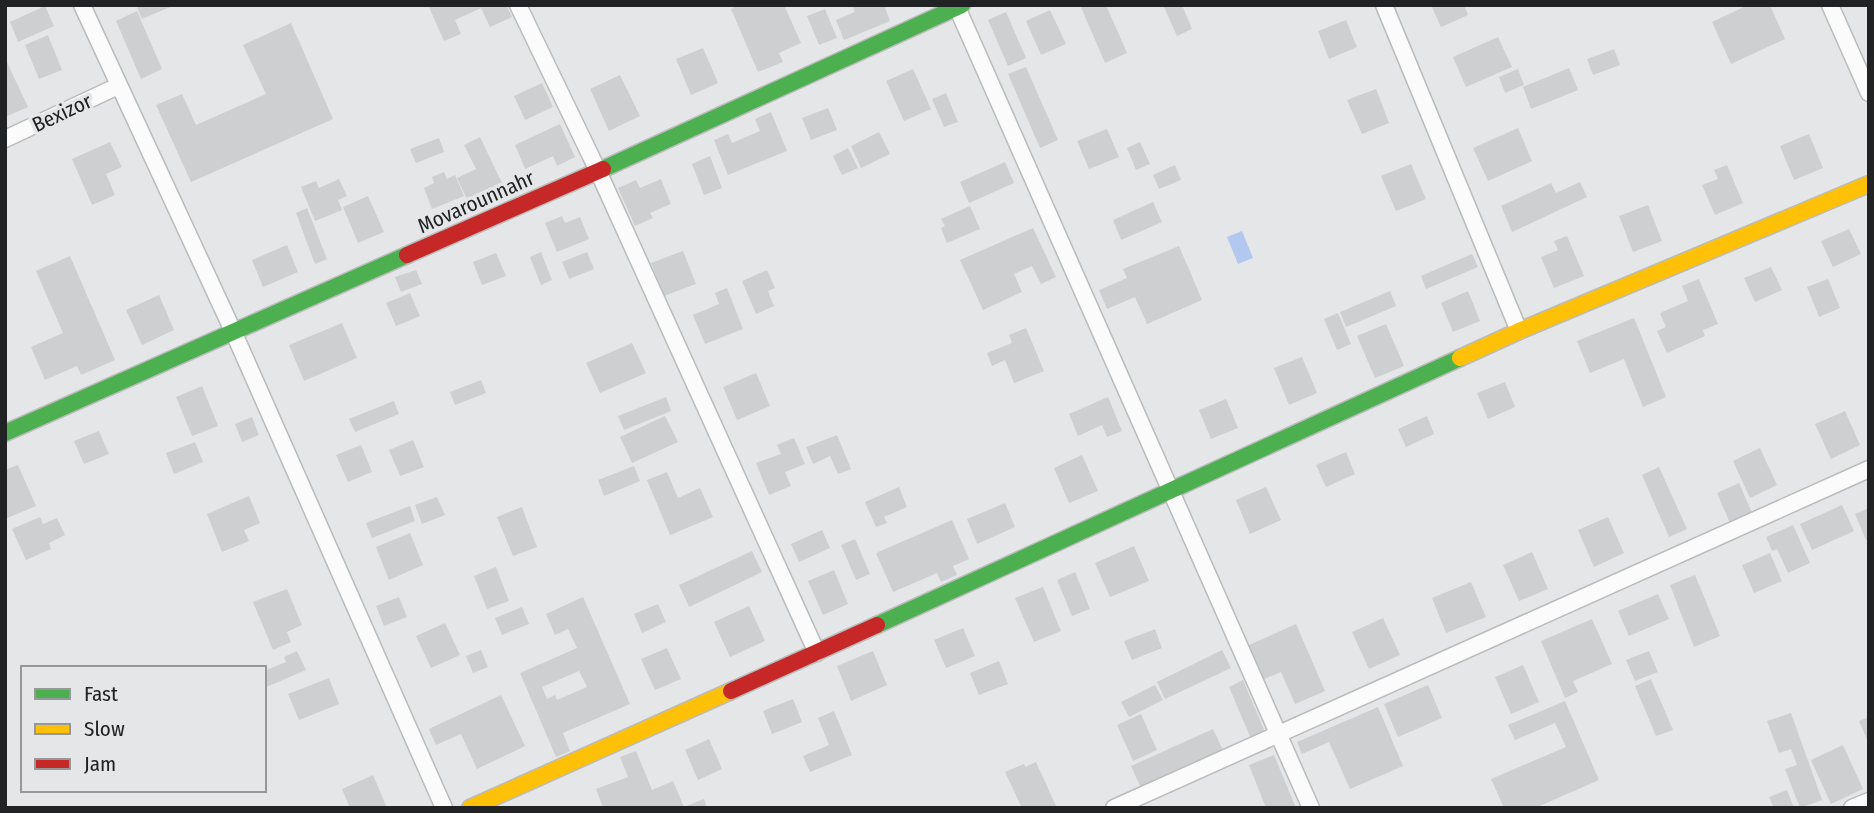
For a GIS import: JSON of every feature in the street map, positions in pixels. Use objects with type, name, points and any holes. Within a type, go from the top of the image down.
[{"type":"street","points":[[82,5],[233,331],[444,808]]},
{"type":"street","points":[[518,5],[598,171],[817,653]]},
{"type":"street","points":[[1384,5],[1519,331]]},
{"type":"street","points":[[1830,5],[1869,93]]},
{"type":"street","points":[[958,6],[1311,808]]},
{"type":"street","name":"Movarounnahr","points":[[5,433],[598,171],[958,6]]},
{"type":"street","name":"Bexizor","points":[[5,139],[118,86]]},
{"type":"street","points":[[470,808],[817,653],[1519,331],[1869,184]]},
{"type":"street","points":[[1114,808],[1869,469]]},
{"type":"street","points":[[1852,808],[1869,801]]},
{"type":"water","points":[[1242,231],[1253,258],[1238,264],[1227,237]]},
{"type":"building","points":[[136,5],[175,5],[142,19]]},
{"type":"building","points":[[428,5],[506,5],[512,17],[490,27],[481,8],[455,20],[461,34],[444,41]]},
{"type":"building","points":[[733,5],[784,5],[801,43],[779,53],[783,62],[758,72],[731,9],[734,8]]},
{"type":"building","points":[[852,5],[884,5],[890,21],[844,40],[836,20],[855,12]]},
{"type":"building","points":[[1080,5],[1106,5],[1127,53],[1105,63]]},
{"type":"building","points":[[1163,5],[1182,5],[1192,29],[1177,36]]},
{"type":"building","points":[[1431,5],[1464,5],[1468,15],[1441,27]]},
{"type":"building","points":[[1748,5],[1770,5],[1785,39],[1731,64],[1712,22]]},
{"type":"building","points":[[45,6],[54,26],[18,42],[10,22]]},
{"type":"building","points":[[825,9],[837,38],[819,45],[807,16]]},
{"type":"building","points":[[1050,10],[1066,44],[1041,55],[1026,21]]},
{"type":"building","points":[[137,11],[162,69],[141,79],[116,21]]},
{"type":"building","points":[[1006,12],[1026,58],[1008,66],[988,20]]},
{"type":"building","points":[[1346,20],[1357,47],[1329,59],[1318,31]]},
{"type":"building","points":[[291,23],[333,119],[191,182],[156,105],[182,94],[196,125],[266,94],[243,45]]},
{"type":"building","points":[[48,35],[62,70],[39,79],[25,45]]},
{"type":"building","points":[[1498,37],[1512,67],[1466,87],[1453,57]]},
{"type":"building","points":[[703,48],[718,83],[691,95],[676,59]]},
{"type":"building","points":[[1614,49],[1620,65],[1593,75],[1587,59]]},
{"type":"building","points":[[5,58],[28,107],[5,117]]},
{"type":"building","points":[[1026,67],[1058,140],[1040,148],[1008,74]]},
{"type":"building","points":[[1569,68],[1578,90],[1531,109],[1523,87]]},
{"type":"building","points":[[913,69],[931,109],[904,121],[886,81]]},
{"type":"building","points":[[1518,69],[1524,85],[1505,93],[1499,77]]},
{"type":"building","points":[[620,75],[640,116],[609,131],[590,89]]},
{"type":"building","points":[[542,83],[553,107],[525,120],[514,96]]},
{"type":"building","points":[[1376,89],[1389,123],[1362,134],[1347,100]]},
{"type":"building","points":[[946,93],[958,122],[944,127],[932,99]]},
{"type":"building","points":[[828,108],[837,130],[811,140],[802,118]]},
{"type":"building","points":[[771,112],[787,151],[728,175],[714,140],[728,134],[732,143],[760,131],[755,119]]},
{"type":"building","points":[[560,124],[575,157],[557,166],[553,156],[525,169],[515,145]]},
{"type":"building","points":[[1518,128],[1532,161],[1488,181],[1473,148]]},
{"type":"building","points":[[1107,129],[1119,157],[1089,169],[1077,141]]},
{"type":"building","points":[[879,132],[890,154],[861,168],[851,146]]},
{"type":"building","points":[[1809,134],[1823,168],[1794,180],[1780,146]]},
{"type":"building","points":[[480,137],[504,187],[469,203],[457,178],[476,169],[464,145]]},
{"type":"building","points":[[439,138],[444,152],[416,163],[410,149]]},
{"type":"building","points":[[110,142],[122,167],[106,174],[115,195],[92,205],[72,159]]},
{"type":"building","points":[[1140,142],[1150,164],[1136,170],[1127,148]]},
{"type":"building","points":[[848,148],[858,168],[842,175],[833,156]]},
{"type":"building","points":[[710,156],[722,188],[704,195],[692,164]]},
{"type":"building","points":[[1005,162],[1014,183],[969,203],[960,182]]},
{"type":"building","points":[[1411,164],[1426,199],[1396,211],[1381,176]]},
{"type":"building","points":[[1175,165],[1181,180],[1159,189],[1153,175]]},
{"type":"building","points":[[1727,165],[1743,203],[1715,215],[1702,185],[1718,179],[1714,170]]},
{"type":"building","points":[[444,172],[447,179],[455,175],[464,196],[432,209],[424,188],[434,183],[432,177]]},
{"type":"building","points":[[339,179],[347,196],[338,200],[342,210],[315,221],[301,187],[316,181],[319,188]]},
{"type":"building","points":[[661,179],[671,204],[650,213],[653,218],[635,226],[618,188],[636,180],[640,188]]},
{"type":"building","points":[[1580,182],[1587,197],[1512,232],[1501,206],[1551,183],[1556,193]]},
{"type":"building","points":[[368,196],[384,232],[358,243],[343,207]]},
{"type":"building","points":[[1153,202],[1162,222],[1121,240],[1113,220]]},
{"type":"building","points":[[1648,205],[1662,241],[1633,252],[1619,216]]},
{"type":"building","points":[[970,206],[980,229],[947,243],[941,228],[945,226],[941,219]]},
{"type":"building","points":[[307,208],[327,259],[315,264],[296,213]]},
{"type":"building","points":[[562,216],[565,223],[580,217],[589,239],[557,252],[545,223]]},
{"type":"building","points":[[1033,228],[1056,277],[1041,284],[1032,266],[1014,274],[1022,292],[983,310],[960,260]]},
{"type":"building","points":[[1849,229],[1861,254],[1833,267],[1821,241]]},
{"type":"building","points":[[1567,236],[1584,276],[1554,288],[1541,257],[1558,250],[1554,241]]},
{"type":"building","points":[[287,245],[298,272],[263,287],[252,260]]},
{"type":"building","points":[[1179,246],[1202,300],[1147,324],[1135,297],[1107,309],[1099,290],[1127,278],[1123,269]]},
{"type":"building","points":[[683,251],[696,284],[664,296],[651,263]]},
{"type":"building","points":[[541,252],[552,280],[541,285],[530,257]]},
{"type":"building","points":[[587,252],[594,269],[569,279],[562,262]]},
{"type":"building","points":[[496,253],[506,276],[482,285],[473,262]]},
{"type":"building","points":[[1472,254],[1478,267],[1426,289],[1421,276]]},
{"type":"building","points":[[70,256],[115,360],[81,375],[77,366],[45,380],[31,347],[63,333],[36,271]]},
{"type":"building","points":[[1771,267],[1782,290],[1755,302],[1744,278]]},
{"type":"building","points":[[416,270],[422,284],[401,292],[395,277]]},
{"type":"building","points":[[767,270],[775,288],[768,291],[774,306],[756,314],[742,281]]},
{"type":"building","points":[[1699,279],[1718,324],[1703,330],[1705,336],[1667,353],[1657,331],[1666,327],[1660,313],[1688,301],[1682,286]]},
{"type":"building","points":[[1828,279],[1840,308],[1819,317],[1807,287]]},
{"type":"building","points":[[727,288],[743,329],[705,344],[693,315],[719,304],[715,293]]},
{"type":"building","points":[[1390,291],[1396,306],[1346,327],[1340,312]]},
{"type":"building","points":[[1468,291],[1480,321],[1453,332],[1441,303]]},
{"type":"building","points":[[410,293],[420,316],[396,326],[386,303]]},
{"type":"building","points":[[159,295],[174,330],[142,345],[126,310]]},
{"type":"building","points":[[1338,313],[1351,344],[1337,350],[1324,319]]},
{"type":"building","points":[[1634,318],[1666,397],[1643,407],[1624,359],[1590,373],[1577,341]]},
{"type":"building","points":[[342,323],[357,358],[304,381],[289,345]]},
{"type":"building","points":[[1386,324],[1404,366],[1375,378],[1357,336]]},
{"type":"building","points":[[1026,328],[1044,371],[1014,383],[1005,360],[992,366],[987,353],[1012,343],[1009,335]]},
{"type":"building","points":[[632,343],[646,373],[600,393],[586,363]]},
{"type":"building","points":[[1302,357],[1317,393],[1289,405],[1274,368]]},
{"type":"building","points":[[756,373],[770,406],[737,420],[723,387]]},
{"type":"building","points":[[481,380],[486,393],[455,405],[450,392]]},
{"type":"building","points":[[1505,382],[1515,407],[1488,419],[1477,393]]},
{"type":"building","points":[[202,386],[218,426],[192,436],[176,397]]},
{"type":"building","points":[[666,397],[671,411],[624,430],[618,416]]},
{"type":"building","points":[[1108,397],[1122,431],[1107,437],[1102,425],[1078,436],[1069,414]]},
{"type":"building","points":[[1226,399],[1238,428],[1211,439],[1199,410]]},
{"type":"building","points":[[394,401],[399,414],[355,432],[349,419]]},
{"type":"building","points":[[1845,411],[1860,445],[1831,459],[1815,424]]},
{"type":"building","points":[[665,416],[678,442],[632,463],[620,437]]},
{"type":"building","points":[[1427,416],[1434,434],[1406,447],[1398,429]]},
{"type":"building","points":[[252,417],[259,435],[242,442],[235,424]]},
{"type":"building","points":[[99,431],[109,454],[84,464],[74,441]]},
{"type":"building","points":[[837,435],[851,469],[838,474],[830,456],[813,464],[806,447]]},
{"type":"building","points":[[794,438],[805,464],[785,472],[791,486],[769,495],[756,463],[781,454],[777,445]]},
{"type":"building","points":[[413,440],[424,467],[400,476],[389,450]]},
{"type":"building","points":[[195,442],[203,462],[174,474],[166,453]]},
{"type":"building","points":[[361,445],[372,472],[348,482],[336,455]]},
{"type":"building","points":[[1760,448],[1777,485],[1750,498],[1733,461]]},
{"type":"building","points":[[1346,452],[1355,474],[1326,487],[1316,465]]},
{"type":"building","points":[[1082,455],[1098,491],[1069,503],[1054,468]]},
{"type":"building","points":[[18,465],[36,506],[5,519],[5,470]]},
{"type":"building","points":[[634,466],[640,481],[604,496],[598,480]]},
{"type":"building","points":[[1659,467],[1687,529],[1669,537],[1642,475]]},
{"type":"building","points":[[667,472],[678,498],[700,488],[713,517],[670,535],[647,480]]},
{"type":"building","points":[[1739,483],[1752,513],[1730,523],[1717,493]]},
{"type":"building","points":[[899,487],[907,507],[884,517],[887,523],[876,527],[865,502]]},
{"type":"building","points":[[1266,487],[1281,520],[1250,534],[1236,500]]},
{"type":"building","points":[[249,496],[260,523],[244,530],[249,541],[222,552],[207,514]]},
{"type":"building","points":[[437,497],[445,515],[422,524],[415,505]]},
{"type":"building","points":[[1005,503],[1015,527],[977,544],[967,519]]},
{"type":"building","points":[[1842,505],[1854,531],[1812,550],[1800,524]]},
{"type":"building","points":[[410,506],[415,521],[372,538],[366,523]]},
{"type":"building","points":[[522,507],[537,547],[513,556],[497,517]]},
{"type":"building","points":[[1869,508],[1869,539],[1866,540],[1855,514]]},
{"type":"building","points":[[40,517],[43,524],[57,518],[65,535],[49,543],[51,549],[26,560],[12,529]]},
{"type":"building","points":[[1608,517],[1624,553],[1594,567],[1578,530]]},
{"type":"building","points":[[952,520],[969,559],[953,566],[957,575],[941,582],[937,573],[893,592],[876,553]]},
{"type":"building","points":[[1793,525],[1810,563],[1788,573],[1777,549],[1772,551],[1766,537]]},
{"type":"building","points":[[822,530],[830,548],[799,562],[791,544]]},
{"type":"building","points":[[410,533],[423,565],[389,580],[376,547]]},
{"type":"building","points":[[855,539],[870,574],[856,580],[841,545]]},
{"type":"building","points":[[1134,546],[1149,581],[1110,597],[1095,563]]},
{"type":"building","points":[[752,551],[762,572],[689,607],[679,585]]},
{"type":"building","points":[[1532,552],[1548,589],[1519,601],[1503,565]]},
{"type":"building","points":[[1770,553],[1782,581],[1754,593],[1742,565]]},
{"type":"building","points":[[496,567],[509,601],[487,609],[474,576]]},
{"type":"building","points":[[834,570],[848,604],[823,615],[808,581]]},
{"type":"building","points":[[1075,572],[1090,609],[1072,616],[1057,580]]},
{"type":"building","points":[[1695,575],[1720,636],[1694,647],[1670,585]]},
{"type":"building","points":[[1471,582],[1486,617],[1446,633],[1432,598]]},
{"type":"building","points":[[1043,587],[1061,631],[1034,642],[1015,598]]},
{"type":"building","points":[[287,589],[302,625],[287,632],[291,642],[273,650],[253,602]]},
{"type":"building","points":[[1658,594],[1669,619],[1629,636],[1618,611]]},
{"type":"building","points":[[399,597],[407,617],[384,626],[376,606]]},
{"type":"building","points":[[583,597],[630,704],[563,733],[570,751],[556,757],[520,673],[577,648],[568,629],[555,635],[546,614]],"holes":[[[579,671],[587,687],[557,700],[555,695],[547,699],[542,687]]]},
{"type":"building","points":[[658,604],[666,622],[642,633],[634,614]]},
{"type":"building","points":[[749,606],[765,641],[730,657],[714,622]]},
{"type":"building","points":[[522,607],[529,624],[502,635],[495,618]]},
{"type":"building","points":[[1383,618],[1400,655],[1369,669],[1352,632]]},
{"type":"building","points":[[1592,619],[1612,664],[1573,681],[1578,692],[1565,698],[1541,641]]},
{"type":"building","points":[[445,623],[460,655],[431,668],[416,636]]},
{"type":"building","points":[[1296,624],[1325,691],[1295,704],[1281,672],[1262,680],[1247,646]]},
{"type":"building","points":[[963,628],[975,656],[946,668],[934,640]]},
{"type":"building","points":[[1155,629],[1162,648],[1132,660],[1124,641]]},
{"type":"building","points":[[667,648],[681,679],[655,690],[641,659]]},
{"type":"building","points":[[481,650],[488,667],[473,673],[466,656]]},
{"type":"building","points":[[1222,650],[1231,668],[1165,699],[1157,682]]},
{"type":"building","points":[[297,651],[306,670],[266,687],[266,670],[286,662],[284,657]]},
{"type":"building","points":[[873,651],[887,685],[851,701],[837,666]]},
{"type":"building","points":[[1649,651],[1658,672],[1635,681],[1626,660]]},
{"type":"building","points":[[999,661],[1008,684],[979,695],[970,673]]},
{"type":"building","points":[[1523,665],[1539,702],[1511,714],[1495,677]]},
{"type":"building","points":[[329,678],[339,704],[299,720],[288,694]]},
{"type":"building","points":[[1651,679],[1673,730],[1656,736],[1635,686]]},
{"type":"building","points":[[1243,680],[1265,732],[1251,739],[1229,687]]},
{"type":"building","points":[[1155,685],[1163,700],[1129,717],[1121,702]]},
{"type":"building","points":[[1428,685],[1442,718],[1398,737],[1384,704]]},
{"type":"building","points":[[501,695],[525,746],[477,769],[461,734],[436,745],[429,729]]},
{"type":"building","points":[[793,699],[802,722],[772,734],[763,711]]},
{"type":"building","points":[[1565,701],[1599,780],[1535,808],[1504,808],[1491,779],[1566,747],[1555,723],[1515,740],[1508,725]]},
{"type":"building","points":[[1378,707],[1403,766],[1350,789],[1329,742],[1302,754],[1297,742]]},
{"type":"building","points":[[834,711],[852,755],[810,772],[803,756],[829,745],[818,718]]},
{"type":"building","points":[[1791,713],[1822,800],[1800,808],[1785,769],[1797,765],[1791,749],[1779,753],[1767,721]]},
{"type":"building","points":[[1141,714],[1157,750],[1133,761],[1117,725]]},
{"type":"building","points":[[1869,717],[1869,744],[1859,721]]},
{"type":"building","points":[[1213,729],[1223,750],[1141,788],[1131,766]]},
{"type":"building","points":[[709,739],[722,769],[698,780],[685,750]]},
{"type":"building","points":[[1843,745],[1863,789],[1831,804],[1811,760]]},
{"type":"building","points":[[636,751],[652,790],[673,781],[684,807],[704,799],[707,808],[603,808],[596,789],[628,777],[620,757]]},
{"type":"building","points":[[1274,755],[1296,808],[1266,808],[1249,765]]},
{"type":"building","points":[[1036,762],[1057,808],[1022,808],[1005,772]]},
{"type":"building","points":[[373,775],[387,808],[350,808],[342,789]]},
{"type":"building","points":[[1787,790],[1794,808],[1774,808],[1769,797]]},
{"type":"traffic: fast","points":[[603,169],[962,5]]},
{"type":"traffic: fast","points":[[5,433],[407,255]]},
{"type":"traffic: fast","points":[[877,625],[1460,358]]},
{"type":"traffic: slow","points":[[1460,358],[1869,184]]},
{"type":"traffic: slow","points":[[470,808],[731,691]]},
{"type":"traffic: jam","points":[[407,255],[603,169]]},
{"type":"traffic: jam","points":[[731,691],[877,625]]}]
